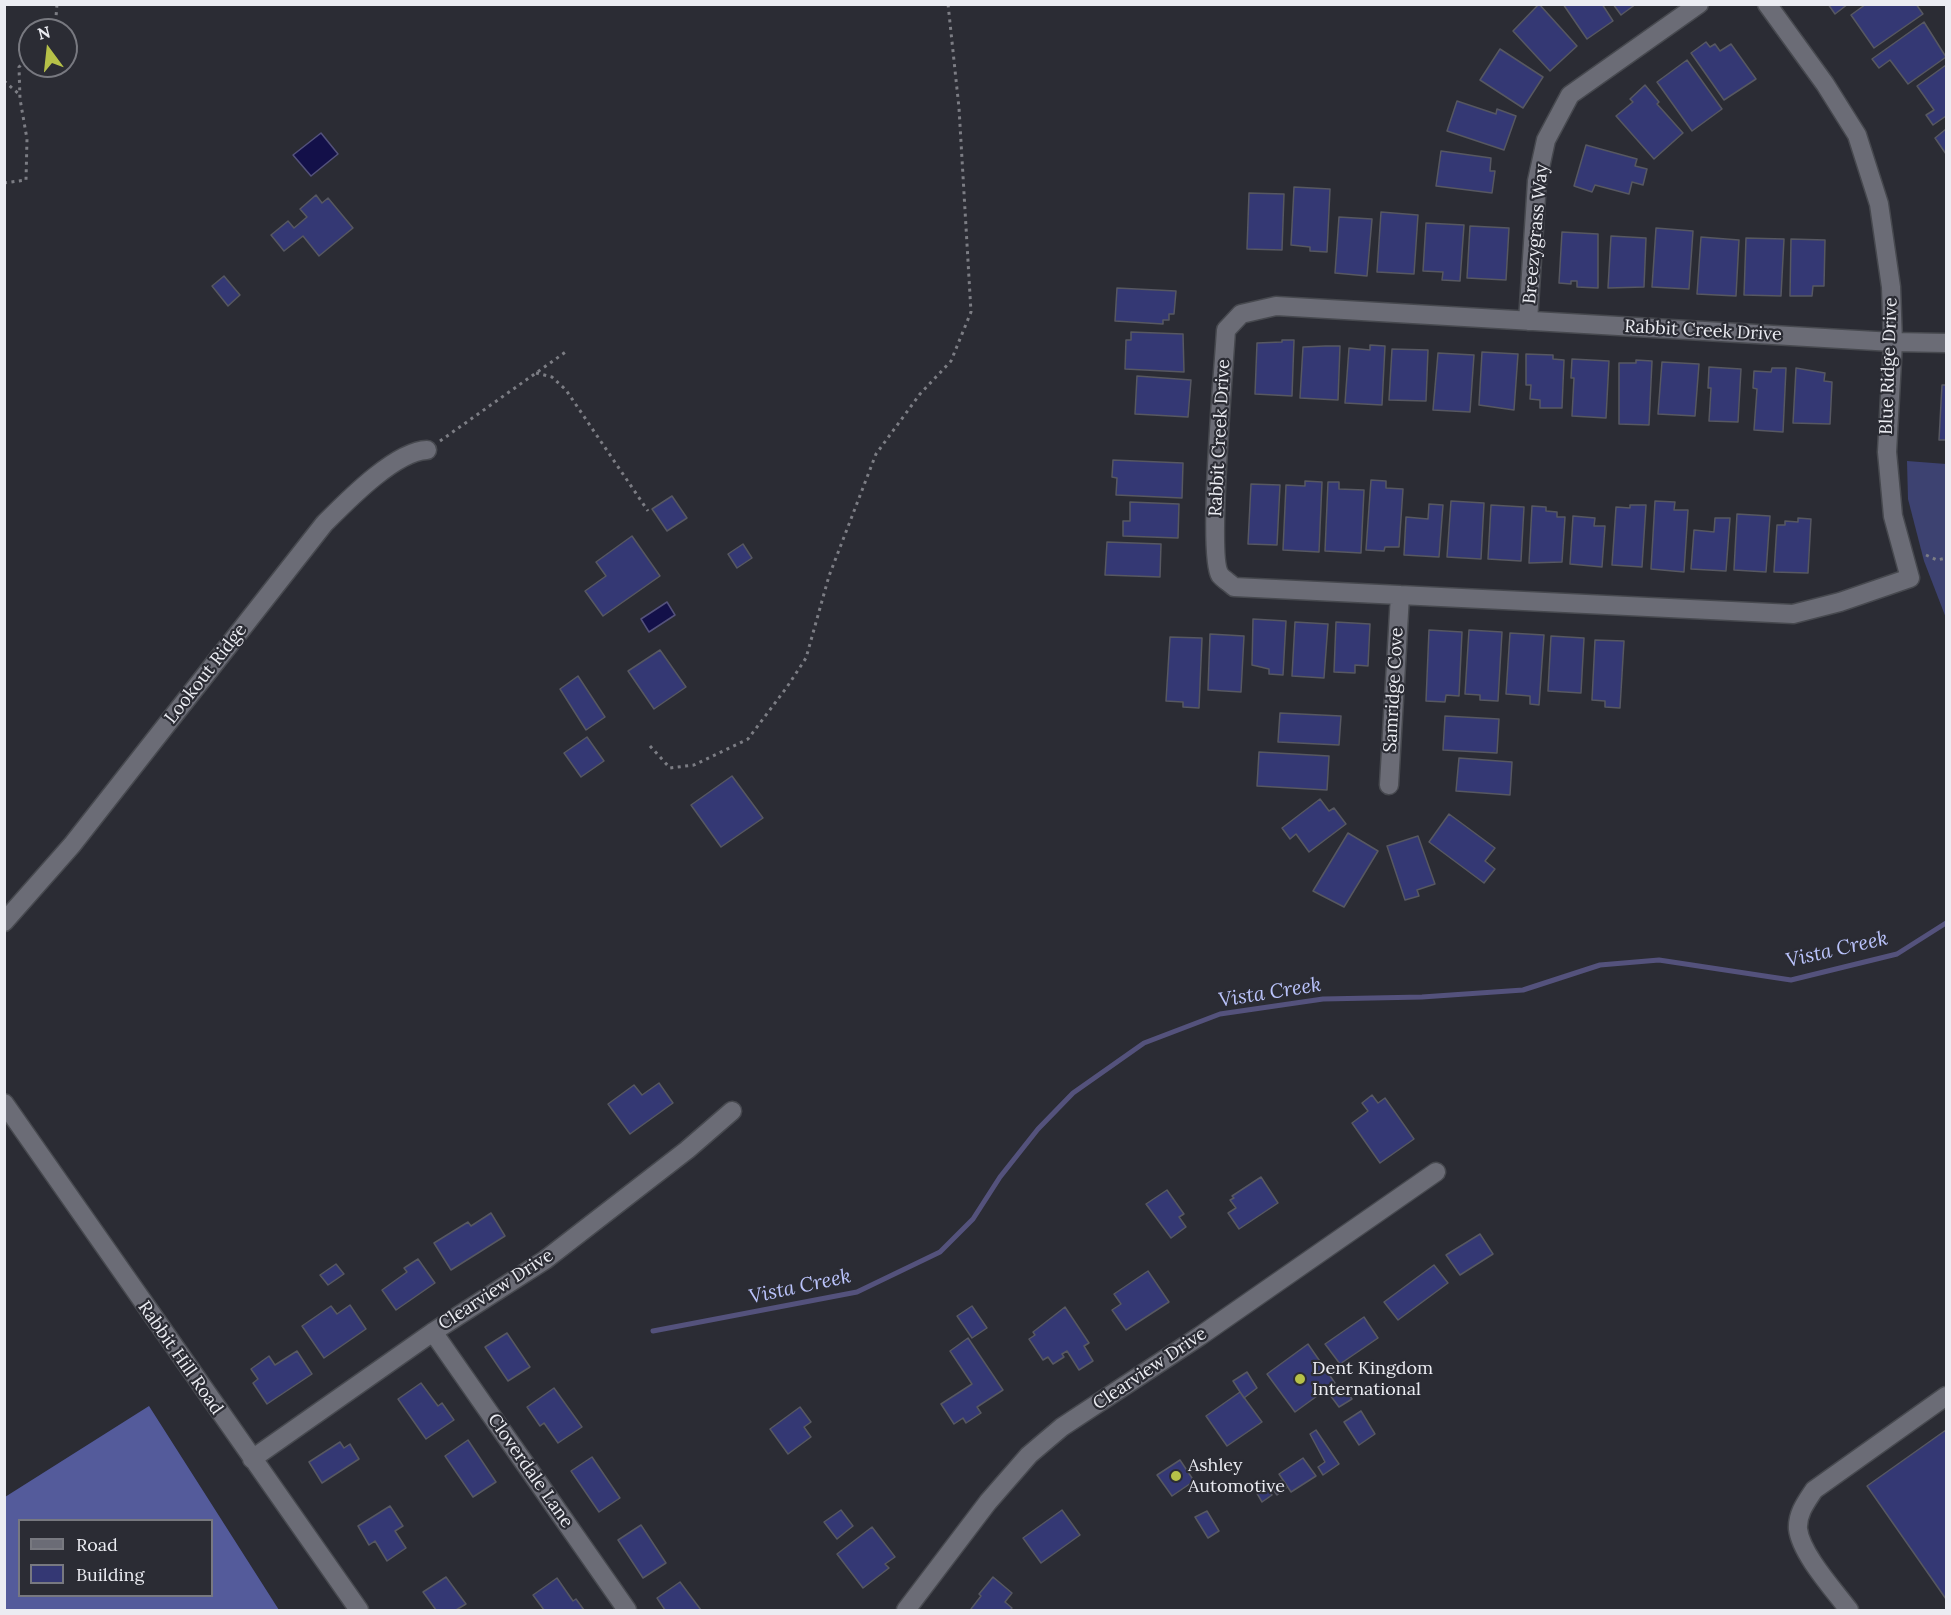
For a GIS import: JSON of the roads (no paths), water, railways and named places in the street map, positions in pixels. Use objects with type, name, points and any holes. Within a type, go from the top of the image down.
[{"type":"street","name":"Breezygrass Way","points":[[1528,321],[1537,181],[1546,140],[1570,95],[1699,4]]},
{"type":"street","name":"Blue Ridge Drive","points":[[1767,4],[1826,84],[1857,135],[1879,204],[1892,286],[1893,342],[1887,452],[1893,516],[1910,578]]},
{"type":"street","name":"Rabbit Creek Drive","points":[[1910,578],[1840,602],[1793,614],[1234,587],[1220,574],[1215,558],[1215,518],[1226,330],[1240,314],[1276,306],[1893,342],[1947,343]]},
{"type":"street","name":"Lookout Ridge","points":[[4,922],[72,845],[324,524],[345,502],[405,455],[427,450]]},
{"type":"street","name":"Samridge Cove","points":[[1389,785],[1400,595]]},
{"type":"street","name":"Rabbit Hill Road","points":[[4,1103],[359,1611]]},
{"type":"street","name":"Clearview Drive","points":[[252,1459],[433,1332],[545,1260],[687,1150],[732,1111]]},
{"type":"street","name":"Clearview Drive","points":[[906,1611],[918,1592],[1008,1478],[1037,1448],[1062,1427],[1200,1336],[1436,1172]]},
{"type":"street","name":"Cloverdale Lane","points":[[433,1332],[627,1611]]},
{"type":"street","points":[[1849,1611],[1805,1549],[1798,1528],[1802,1508],[1814,1490],[1947,1396]]},
{"type":"waterway","name":"Vista Creek","points":[[653,1331],[857,1292],[940,1252],[973,1219],[1000,1177],[1038,1129],[1073,1093],[1144,1043],[1220,1014],[1323,999],[1422,997],[1523,990],[1600,965],[1659,960],[1791,980],[1897,954],[1946,923]]},
{"type":"place","name":"Dent Kingdom International","points":[[1300,1379]]},
{"type":"place","name":"Ashley Automotive","points":[[1176,1476]]}]
